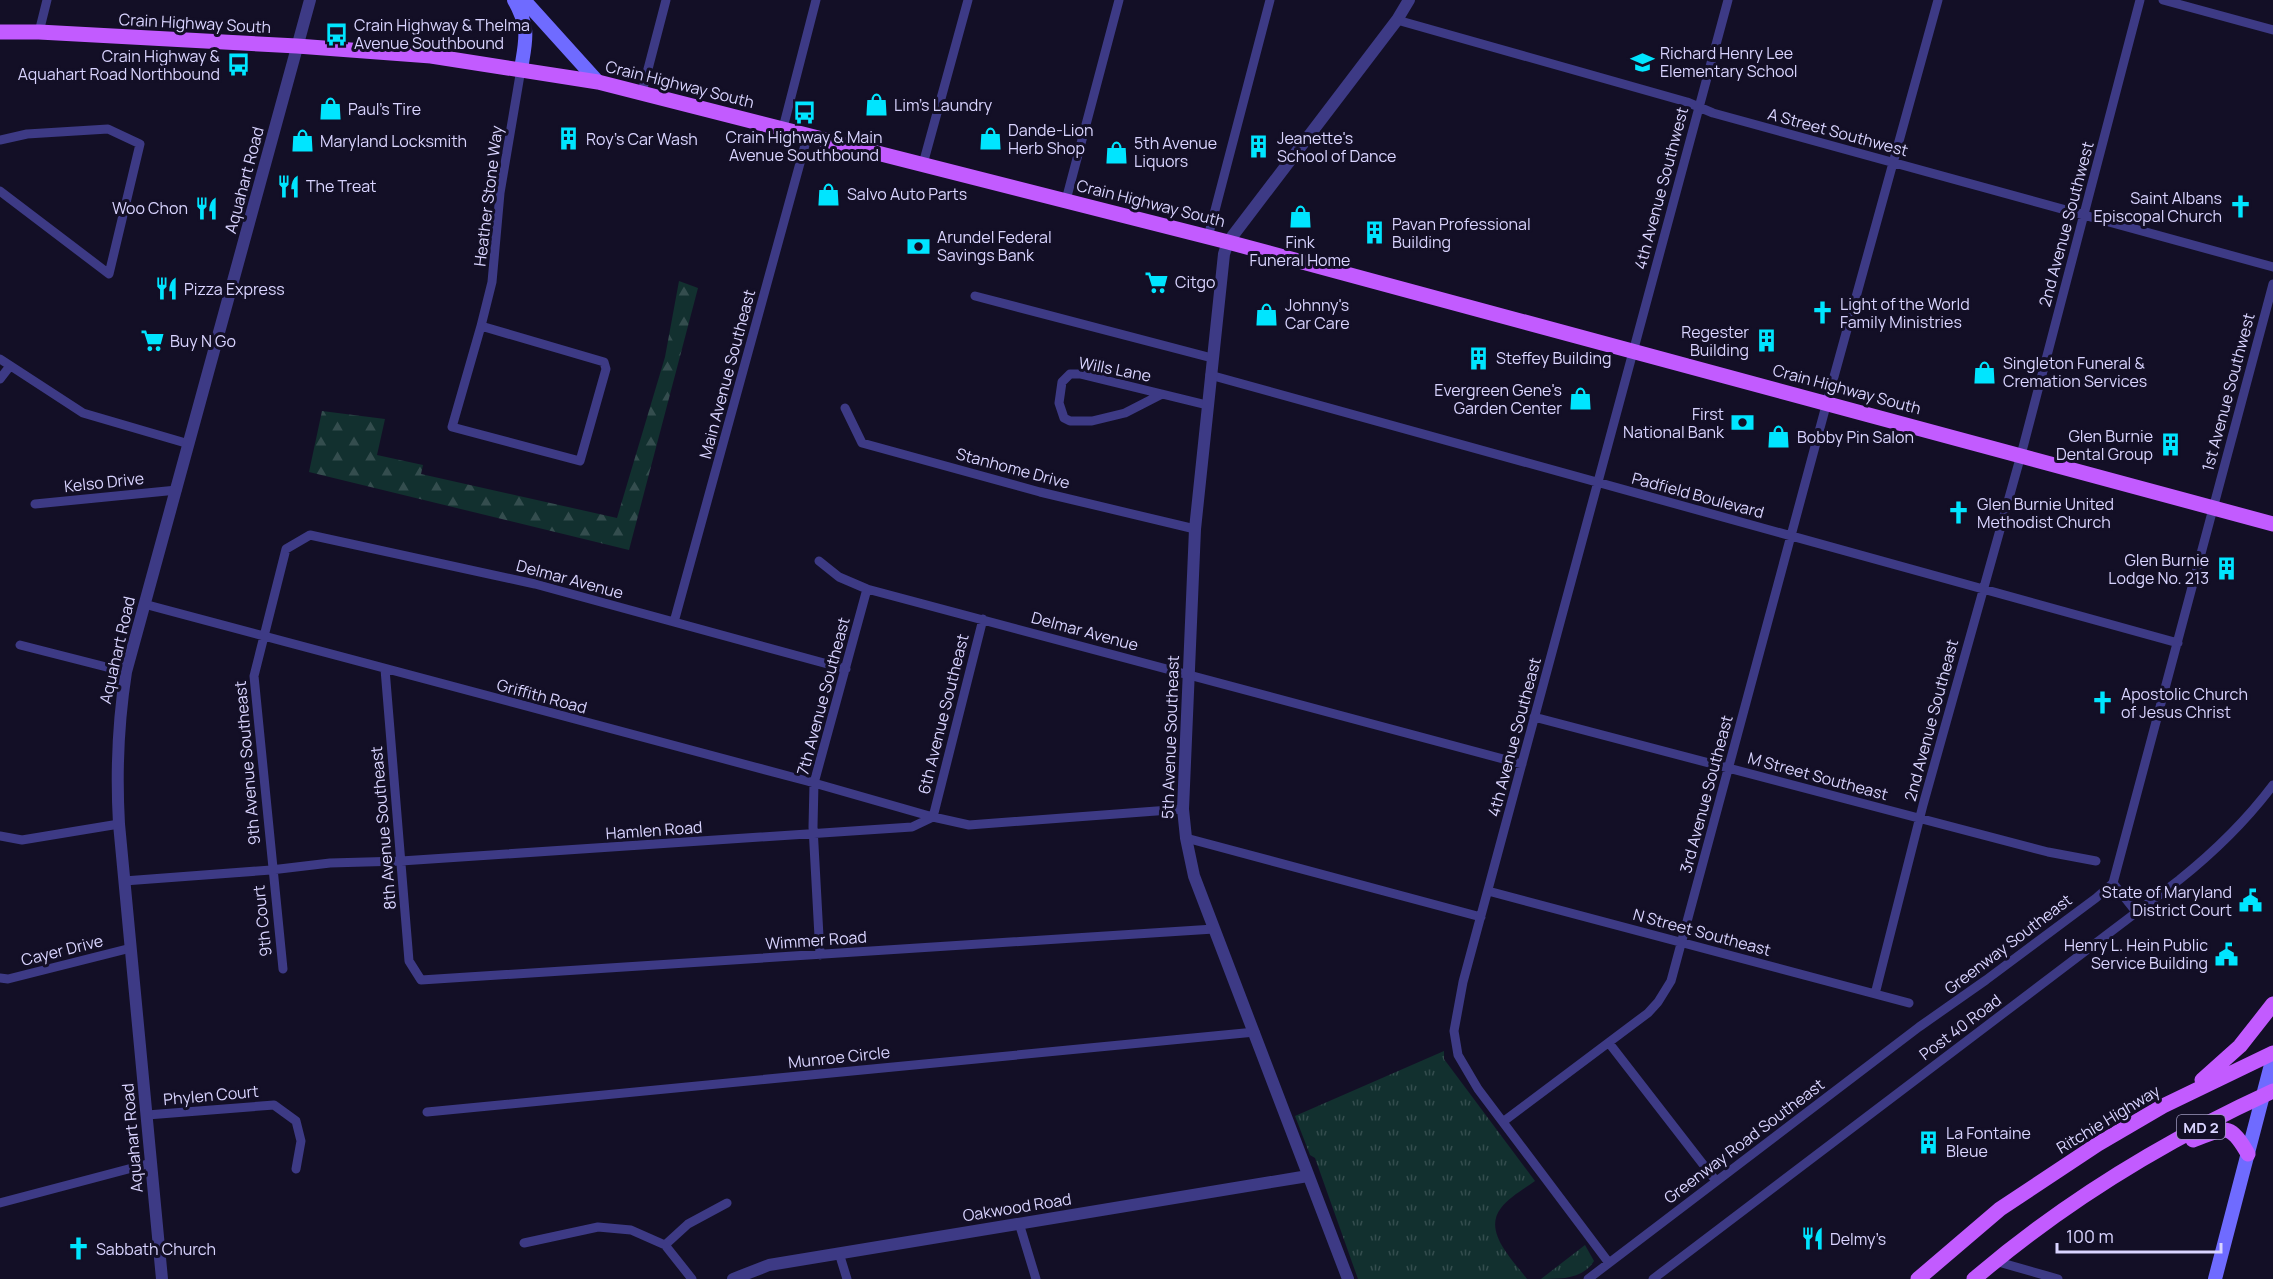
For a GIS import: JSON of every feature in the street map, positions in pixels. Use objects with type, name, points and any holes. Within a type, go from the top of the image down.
[{"type":"main road","points":[[514,0],[525,23],[526,36],[521,69]]},
{"type":"main road","points":[[524,0],[598,82]]},
{"type":"main road","name":"Crain Highway South","points":[[0,32],[39,32],[297,46],[431,56],[598,82],[1228,242],[2273,524]]},
{"type":"main road","points":[[2185,1095],[2240,1046],[2273,1004]]},
{"type":"main road","points":[[2216,1279],[2248,1154],[2268,1094],[2273,1055]]},
{"type":"main road","name":"Ritchie Highway","points":[[1918,1279],[2001,1209],[2098,1144],[2185,1095],[2273,1055]]},
{"type":"main road","name":"MD 2","points":[[1974,1279],[2066,1208],[2140,1160],[2268,1094]]},
{"type":"main road","points":[[2140,1160],[2221,1130],[2230,1130],[2236,1134],[2248,1154]]},
{"type":"street","points":[[39,32],[47,0]]},
{"type":"street","name":"Aquahart Road","points":[[162,1279],[119,824],[117,752],[120,708],[126,672],[144,604],[310,0]]},
{"type":"street","points":[[642,92],[666,0]]},
{"type":"street","points":[[783,128],[816,0]]},
{"type":"street","points":[[923,164],[968,0]]},
{"type":"street","points":[[1066,200],[1119,0]]},
{"type":"street","points":[[1208,237],[1270,0]]},
{"type":"street","points":[[1228,242],[1397,20],[1409,0]]},
{"type":"street","name":"4th Avenue Southwest","points":[[1633,350],[1728,0]]},
{"type":"street","name":"3rd Avenue Southeast","points":[[1504,1121],[1648,1013],[1671,981],[1938,0]]},
{"type":"street","name":"2nd Avenue Southwest","points":[[2020,455],[2140,0]]},
{"type":"street","points":[[2163,0],[2273,30]]},
{"type":"street","name":"A Street Southwest","points":[[1397,20],[1699,106],[1713,113],[2273,267]]},
{"type":"street","name":"Heather Stone Way","points":[[481,326],[604,362],[606,369],[580,461],[452,428],[492,282],[500,193],[521,69]]},
{"type":"street","points":[[0,140],[27,134],[108,129],[140,144],[109,274],[0,191]]},
{"type":"street","name":"Main Avenue Southeast","points":[[674,622],[808,134]]},
{"type":"street","name":"5th Avenue Southeast","points":[[1228,242],[1224,254],[1210,375],[1195,529],[1183,809],[1186,838],[1194,876],[1348,1279]]},
{"type":"street","name":"1st Avenue Southwest","points":[[2113,883],[2273,284]]},
{"type":"street","name":"Wills Lane","points":[[975,297],[1212,358]]},
{"type":"street","name":"4th Avenue Southeast","points":[[1609,1263],[1471,1077],[1458,1055],[1454,1040],[1458,1004],[1633,350]]},
{"type":"street","points":[[0,359],[83,413],[189,444]]},
{"type":"street","points":[[0,379],[10,366]]},
{"type":"street","name":"Wills Lane","points":[[1162,394],[1125,413],[1092,420],[1070,421],[1064,417],[1059,403],[1062,382],[1070,374],[1080,374],[1162,394],[1207,405]]},
{"type":"street","name":"Padfield Boulevard","points":[[1210,375],[2178,643]]},
{"type":"street","name":"Stanhome Drive","points":[[845,408],[862,442],[1040,492],[1195,529]]},
{"type":"street","name":"2nd Avenue Southeast","points":[[1875,994],[1920,818],[2020,455]]},
{"type":"street","name":"Kelso Drive","points":[[35,504],[177,490]]},
{"type":"street","name":"Delmar Avenue","points":[[286,549],[310,536],[535,584],[846,669]]},
{"type":"street","name":"9th Avenue Southeast","points":[[272,870],[254,678],[286,549]]},
{"type":"street","name":"Delmar Avenue","points":[[819,561],[839,577],[867,589],[1522,764]]},
{"type":"street","name":"7th Avenue Southeast","points":[[820,955],[813,834],[814,783],[867,589]]},
{"type":"street","name":"Griffith Road","points":[[144,604],[814,783],[933,817]]},
{"type":"street","name":"6th Avenue Southeast","points":[[933,817],[983,619]]},
{"type":"street","points":[[20,645],[126,672]]},
{"type":"street","name":"8th Avenue Southeast","points":[[385,669],[409,961],[421,980]]},
{"type":"street","name":"M Street Southeast","points":[[1534,717],[2049,852],[2096,861]]},
{"type":"street","name":"Post 40 Road","points":[[1653,1279],[2137,913],[2208,857],[2271,792]]},
{"type":"street","points":[[933,817],[969,825],[1183,809]]},
{"type":"street","name":"Hamlen Road","points":[[124,881],[272,870],[330,863],[401,861],[912,827],[933,817]]},
{"type":"street","points":[[0,836],[22,840],[119,824]]},
{"type":"street","points":[[1186,838],[1481,917]]},
{"type":"street","name":"9th Court","points":[[272,870],[283,969]]},
{"type":"street","points":[[2113,883],[2137,913]]},
{"type":"street","name":"Greenway Southeast","points":[[1919,1027],[1995,973],[2113,883]]},
{"type":"street","name":"N Street Southeast","points":[[1488,891],[1909,1003]]},
{"type":"street","name":"Wimmer Road","points":[[421,980],[1214,929]]},
{"type":"street","name":"Cayer Drive","points":[[0,978],[8,979],[130,948]]},
{"type":"street","name":"Greenway Road Southeast","points":[[1588,1279],[1919,1027]]},
{"type":"street","name":"Munroe Circle","points":[[427,1112],[1255,1032]]},
{"type":"street","points":[[1609,1043],[1716,1181]]},
{"type":"street","name":"Phylen Court","points":[[147,1115],[274,1105],[296,1121],[301,1141],[296,1168]]},
{"type":"street","points":[[0,1203],[151,1163]]},
{"type":"street","name":"Oakwood Road","points":[[733,1279],[769,1265],[1308,1176]]},
{"type":"street","points":[[665,1245],[688,1224],[727,1203]]},
{"type":"street","points":[[1019,1223],[1036,1279]]},
{"type":"street","points":[[524,1243],[598,1227],[632,1230],[665,1245],[692,1279]]},
{"type":"street","points":[[839,1253],[847,1279]]},
{"type":"street","points":[[1995,1261],[2058,1279]]},
{"type":"green space","points":[[679,281],[698,288],[629,550],[309,472],[322,411],[385,419],[377,455],[423,465],[421,474],[617,518],[665,357]]},
{"type":"green space","points":[[1444,1051],[1444,1059],[1535,1181],[1504,1204],[1496,1217],[1495,1227],[1502,1246],[1527,1279],[1358,1279],[1315,1158],[1310,1155],[1295,1116]]},
{"type":"green space","points":[[1585,1245],[1594,1261],[1584,1271],[1571,1277],[1541,1279]]},
{"type":"place","name":"Crain Highway & Thelma Avenue Southbound","points":[[336,34]]},
{"type":"place","name":"Richard Henry Lee Elementary School","points":[[1642,62]]},
{"type":"place","name":"Crain Highway & Aquahart Road Northbound","points":[[238,65]]},
{"type":"place","name":"Lim's Laundry","points":[[876,105]]},
{"type":"place","name":"Paul's Tire","points":[[330,109]]},
{"type":"place","name":"Crain Highway & Main Avenue Southbound","points":[[804,112]]},
{"type":"place","name":"Roy's Car Wash","points":[[568,139]]},
{"type":"place","name":"Dande-Lion Herb Shop","points":[[990,139]]},
{"type":"place","name":"Maryland Locksmith","points":[[302,141]]},
{"type":"place","name":"Jeanette's School of Dance","points":[[1259,147]]},
{"type":"place","name":"5th Avenue Liquors","points":[[1116,152]]},
{"type":"place","name":"The Treat","points":[[288,186]]},
{"type":"place","name":"Salvo Auto Parts","points":[[829,194]]},
{"type":"place","name":"Saint Albans Episcopal Church","points":[[2240,207]]},
{"type":"place","name":"Woo Chon","points":[[206,208]]},
{"type":"place","name":"Fink Funeral Home","points":[[1300,217]]},
{"type":"place","name":"Pavan Professional Building","points":[[1374,233]]},
{"type":"place","name":"Arundel Federal Savings Bank","points":[[919,246]]},
{"type":"place","name":"Citgo","points":[[1157,282]]},
{"type":"place","name":"Pizza Express","points":[[166,289]]},
{"type":"place","name":"Light of the World Family Ministries","points":[[1822,313]]},
{"type":"place","name":"Johnny's Car Care","points":[[1267,314]]},
{"type":"place","name":"Buy N Go","points":[[152,341]]},
{"type":"place","name":"Regester Building","points":[[1767,341]]},
{"type":"place","name":"Steffey Building","points":[[1478,358]]},
{"type":"place","name":"Singleton Funeral & Cremation Services","points":[[1985,372]]},
{"type":"place","name":"Evergreen Gene's Garden Center","points":[[1580,399]]},
{"type":"place","name":"First National Bank","points":[[1742,423]]},
{"type":"place","name":"Bobby Pin Salon","points":[[1779,437]]},
{"type":"place","name":"Glen Burnie Dental Group","points":[[2171,445]]},
{"type":"place","name":"Glen Burnie United Methodist Church","points":[[1959,513]]},
{"type":"place","name":"Glen Burnie Lodge No. 213","points":[[2227,569]]},
{"type":"place","name":"Apostolic Church of Jesus Christ","points":[[2103,703]]},
{"type":"place","name":"State of Maryland District Court","points":[[2250,901]]},
{"type":"place","name":"Henry L. Hein Public Service Building","points":[[2226,954]]},
{"type":"place","name":"La Fontaine Bleue","points":[[1928,1142]]},
{"type":"place","name":"Delmy’s","points":[[1812,1239]]},
{"type":"place","name":"Sabbath Church","points":[[78,1249]]}]
